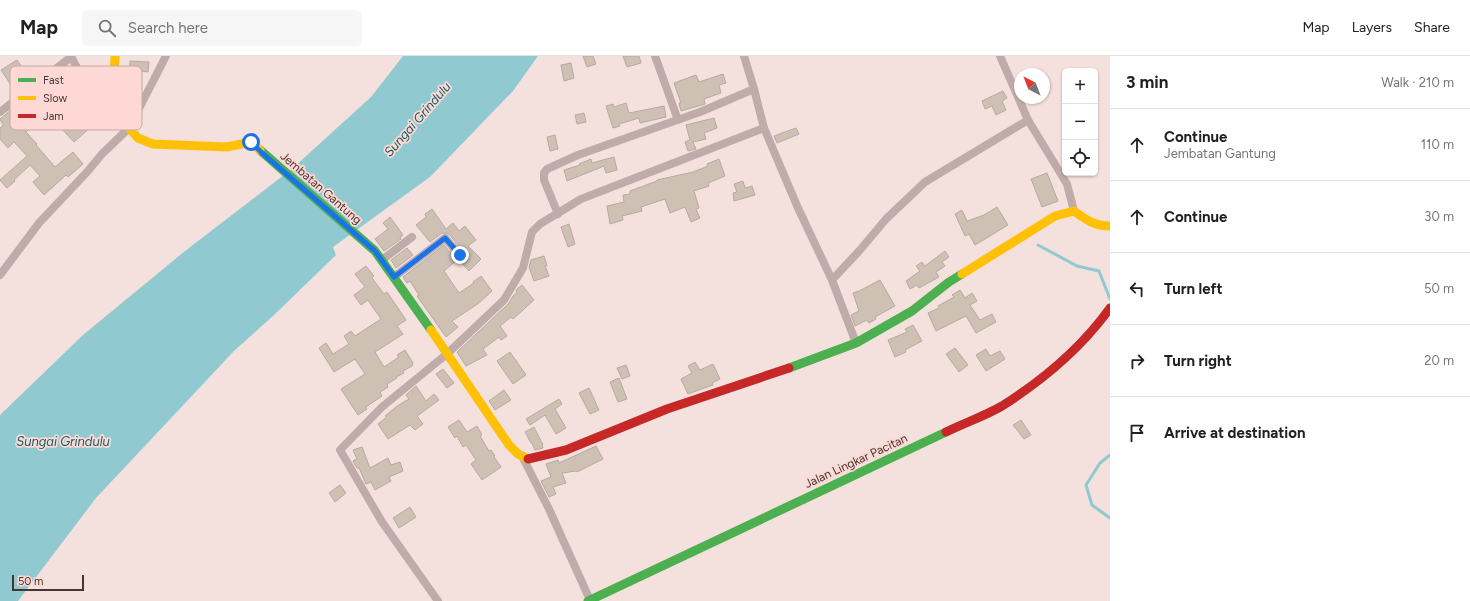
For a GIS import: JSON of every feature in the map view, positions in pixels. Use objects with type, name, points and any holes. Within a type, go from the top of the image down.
[{"type":"main road","points":[[115,56],[115,66]]},
{"type":"main road","name":"Jembatan Gantung","points":[[131,130],[138,138],[153,144],[227,147],[251,142],[375,251],[448,352],[510,445],[518,454],[522,456]]},
{"type":"main road","points":[[522,456],[530,458],[566,450],[667,409],[803,363],[856,343],[912,311],[949,282],[1055,216],[1074,211],[1087,221],[1097,226],[1110,226]]},
{"type":"main road","name":"Jalan Lingkar Pacitan","points":[[589,601],[1001,406],[1056,367],[1100,322],[1110,308]]},
{"type":"street","points":[[58,66],[71,56],[75,66]]},
{"type":"street","points":[[142,103],[166,56]]},
{"type":"street","points":[[655,56],[678,120]]},
{"type":"street","points":[[744,56],[764,128],[798,208],[832,280],[856,343]]},
{"type":"street","points":[[1000,56],[1028,120],[1067,184],[1074,211]]},
{"type":"street","points":[[558,214],[544,180],[544,173],[547,169],[578,156],[700,112],[754,89]]},
{"type":"street","points":[[0,112],[10,104]]},
{"type":"street","points":[[832,280],[886,219],[924,182],[1028,120]]},
{"type":"street","points":[[438,601],[382,522],[340,450],[382,407],[448,352],[504,300],[523,268],[532,232],[540,224],[581,199],[764,128]]},
{"type":"street","points":[[0,275],[39,223],[102,154],[127,130]]},
{"type":"street","points":[[382,260],[412,237]]},
{"type":"street","points":[[394,277],[445,238],[460,255]]},
{"type":"street","points":[[522,456],[549,509],[589,601]]},
{"type":"water","name":"Sungai Grindulu","points":[[403,56],[538,56],[513,91],[430,177],[333,247],[336,255],[234,351],[96,498],[18,601],[0,601],[0,415],[83,335],[185,251],[293,168],[371,97]]},
{"type":"building","points":[[583,56],[593,56],[596,64],[587,67]]},
{"type":"building","points":[[623,56],[639,56],[641,63],[627,67]]},
{"type":"building","points":[[17,60],[21,66],[10,66],[10,84],[1,70]]},
{"type":"building","points":[[130,61],[149,62],[148,72],[142,71],[142,66],[130,66]]},
{"type":"building","points":[[571,63],[574,78],[564,81],[561,65]]},
{"type":"building","points":[[723,74],[726,83],[719,85],[721,93],[704,99],[705,104],[681,111],[679,103],[681,103],[674,83],[696,75],[699,82]]},
{"type":"building","points":[[1003,91],[1007,98],[1002,101],[1006,110],[996,115],[992,106],[985,109],[982,101]]},
{"type":"building","points":[[626,103],[629,113],[664,106],[666,117],[640,123],[639,118],[619,124],[620,126],[613,128],[606,106],[613,104],[614,107]]},
{"type":"building","points":[[10,111],[10,130],[28,130],[26,132],[55,167],[73,152],[83,164],[68,177],[66,175],[44,195],[33,182],[40,176],[30,165],[7,188],[0,180],[27,156],[14,142],[8,148],[0,139],[0,128],[3,125],[0,119]]},
{"type":"building","points":[[584,113],[586,122],[577,124],[575,115]]},
{"type":"building","points":[[714,118],[717,128],[704,133],[706,139],[693,142],[696,149],[688,151],[685,142],[690,140],[686,125]]},
{"type":"building","points":[[796,128],[799,134],[777,143],[774,136]]},
{"type":"building","points":[[63,130],[88,130],[74,142]]},
{"type":"building","points":[[555,135],[558,149],[550,151],[547,137]]},
{"type":"building","points":[[614,157],[617,170],[606,173],[604,166],[567,181],[564,170],[580,165],[579,164],[591,159],[592,163]]},
{"type":"building","points":[[719,159],[725,176],[708,183],[709,186],[694,191],[699,208],[696,209],[700,218],[691,222],[685,207],[670,213],[665,199],[641,207],[642,211],[622,216],[623,220],[610,224],[607,206],[624,202],[623,195],[630,194],[630,191],[657,180],[693,172],[708,166],[707,164]]},
{"type":"building","points":[[1047,173],[1058,201],[1042,207],[1031,179]]},
{"type":"building","points":[[743,181],[745,188],[752,186],[755,195],[734,201],[733,193],[737,192],[734,184]]},
{"type":"building","points":[[997,207],[1008,225],[975,245],[969,234],[965,236],[955,214],[962,210],[967,221],[984,215]]},
{"type":"building","points":[[432,209],[446,229],[453,223],[459,231],[465,226],[476,240],[468,246],[481,259],[469,271],[459,260],[465,257],[464,252],[449,234],[442,233],[430,242],[416,225],[426,217],[425,214]]},
{"type":"building","points":[[390,217],[403,235],[400,237],[401,239],[384,251],[375,239],[388,229],[383,223]]},
{"type":"building","points":[[569,224],[575,244],[568,247],[561,227]]},
{"type":"building","points":[[444,245],[457,260],[444,271],[459,293],[474,283],[473,282],[481,276],[492,291],[479,303],[452,321],[458,327],[446,337],[417,296],[419,295],[410,281],[407,283],[403,277]]},
{"type":"building","points":[[407,248],[413,255],[396,268],[391,260]]},
{"type":"building","points":[[945,251],[949,257],[942,262],[945,266],[936,272],[939,277],[919,288],[917,285],[910,289],[906,281],[920,271],[916,266],[922,262],[925,266]]},
{"type":"building","points":[[544,256],[547,266],[545,266],[549,276],[534,281],[529,267],[531,260]]},
{"type":"building","points":[[366,266],[374,276],[372,278],[384,294],[387,292],[406,320],[397,326],[403,334],[375,352],[384,367],[399,357],[397,355],[405,350],[413,363],[412,366],[403,371],[404,373],[387,384],[388,387],[380,392],[382,396],[366,407],[367,409],[358,415],[341,389],[365,374],[355,359],[334,372],[319,348],[326,343],[333,354],[349,344],[344,336],[351,331],[355,336],[381,319],[368,300],[361,305],[354,295],[365,287],[355,274]]},
{"type":"building","points":[[880,280],[895,306],[875,317],[876,319],[869,323],[867,320],[855,326],[851,315],[859,311],[853,293]]},
{"type":"building","points":[[522,285],[534,300],[513,319],[511,317],[500,326],[507,336],[501,340],[499,337],[483,349],[487,355],[466,366],[457,352],[508,304],[517,293],[517,289]]},
{"type":"building","points":[[960,290],[965,298],[972,293],[977,301],[970,305],[980,320],[992,314],[996,322],[976,333],[966,316],[936,331],[928,313],[939,308],[938,306],[954,297],[952,295]]},
{"type":"building","points":[[913,325],[922,341],[905,350],[906,352],[895,357],[888,340],[907,332],[905,329]]},
{"type":"building","points":[[955,348],[968,365],[959,372],[946,354]]},
{"type":"building","points":[[986,349],[990,356],[1000,351],[1005,359],[986,371],[976,355]]},
{"type":"building","points":[[510,352],[526,375],[513,384],[497,361]]},
{"type":"building","points":[[695,362],[700,370],[713,364],[720,379],[712,383],[713,385],[688,394],[681,379],[692,373],[688,366]]},
{"type":"building","points":[[626,365],[630,376],[622,379],[617,368]]},
{"type":"building","points":[[443,369],[454,383],[447,388],[436,374]]},
{"type":"building","points":[[619,378],[627,399],[618,402],[610,382]]},
{"type":"building","points":[[416,386],[426,401],[434,394],[439,400],[417,416],[423,424],[415,430],[410,425],[388,439],[378,424],[397,406],[409,399],[406,395]]},
{"type":"building","points":[[589,388],[599,410],[590,414],[579,393]]},
{"type":"building","points":[[504,390],[511,400],[495,410],[489,401]]},
{"type":"building","points":[[559,399],[562,404],[555,409],[566,428],[556,434],[545,415],[530,425],[526,419]]},
{"type":"building","points":[[459,420],[467,432],[477,426],[482,435],[480,436],[489,451],[491,450],[501,467],[482,480],[471,464],[476,460],[466,445],[463,447],[457,436],[455,438],[448,427]]},
{"type":"building","points":[[1021,420],[1031,435],[1024,439],[1013,425]]},
{"type":"building","points":[[534,427],[543,445],[543,448],[535,450],[525,432]]},
{"type":"building","points":[[596,446],[603,459],[577,472],[562,473],[566,483],[553,487],[556,494],[549,497],[541,481],[551,477],[546,464],[558,460],[559,463]]},
{"type":"building","points":[[362,447],[370,468],[388,458],[391,465],[400,462],[403,471],[389,477],[391,481],[375,490],[371,482],[366,484],[359,468],[357,468],[353,461],[357,459],[353,450]]},
{"type":"building","points":[[340,485],[346,493],[335,502],[329,493]]},
{"type":"building","points":[[410,507],[416,517],[399,528],[393,518]]},
{"type":"waterway","points":[[1038,245],[1077,266],[1099,271],[1110,299]]},
{"type":"waterway","points":[[1110,455],[1100,463],[1086,485],[1092,505],[1110,518]]},
{"type":"traffic: fast","points":[[260,150],[375,251],[431,330]]},
{"type":"traffic: fast","points":[[789,368],[856,343],[912,311],[949,282],[962,274]]},
{"type":"traffic: fast","points":[[588,601],[946,432]]},
{"type":"traffic: slow","points":[[115,56],[115,66]]},
{"type":"traffic: slow","points":[[131,130],[138,138],[153,144],[227,147],[251,142],[260,150]]},
{"type":"traffic: slow","points":[[962,274],[1055,216],[1074,211],[1091,222],[1110,226]]},
{"type":"traffic: slow","points":[[431,330],[509,445],[518,454],[528,459]]},
{"type":"traffic: jam","points":[[946,432],[1002,406],[1047,374],[1087,336],[1110,308]]},
{"type":"traffic: jam","points":[[528,459],[566,450],[667,409],[789,368]]},
{"type":"route","points":[[251,142],[375,251],[394,277],[445,238],[460,255]]}]
